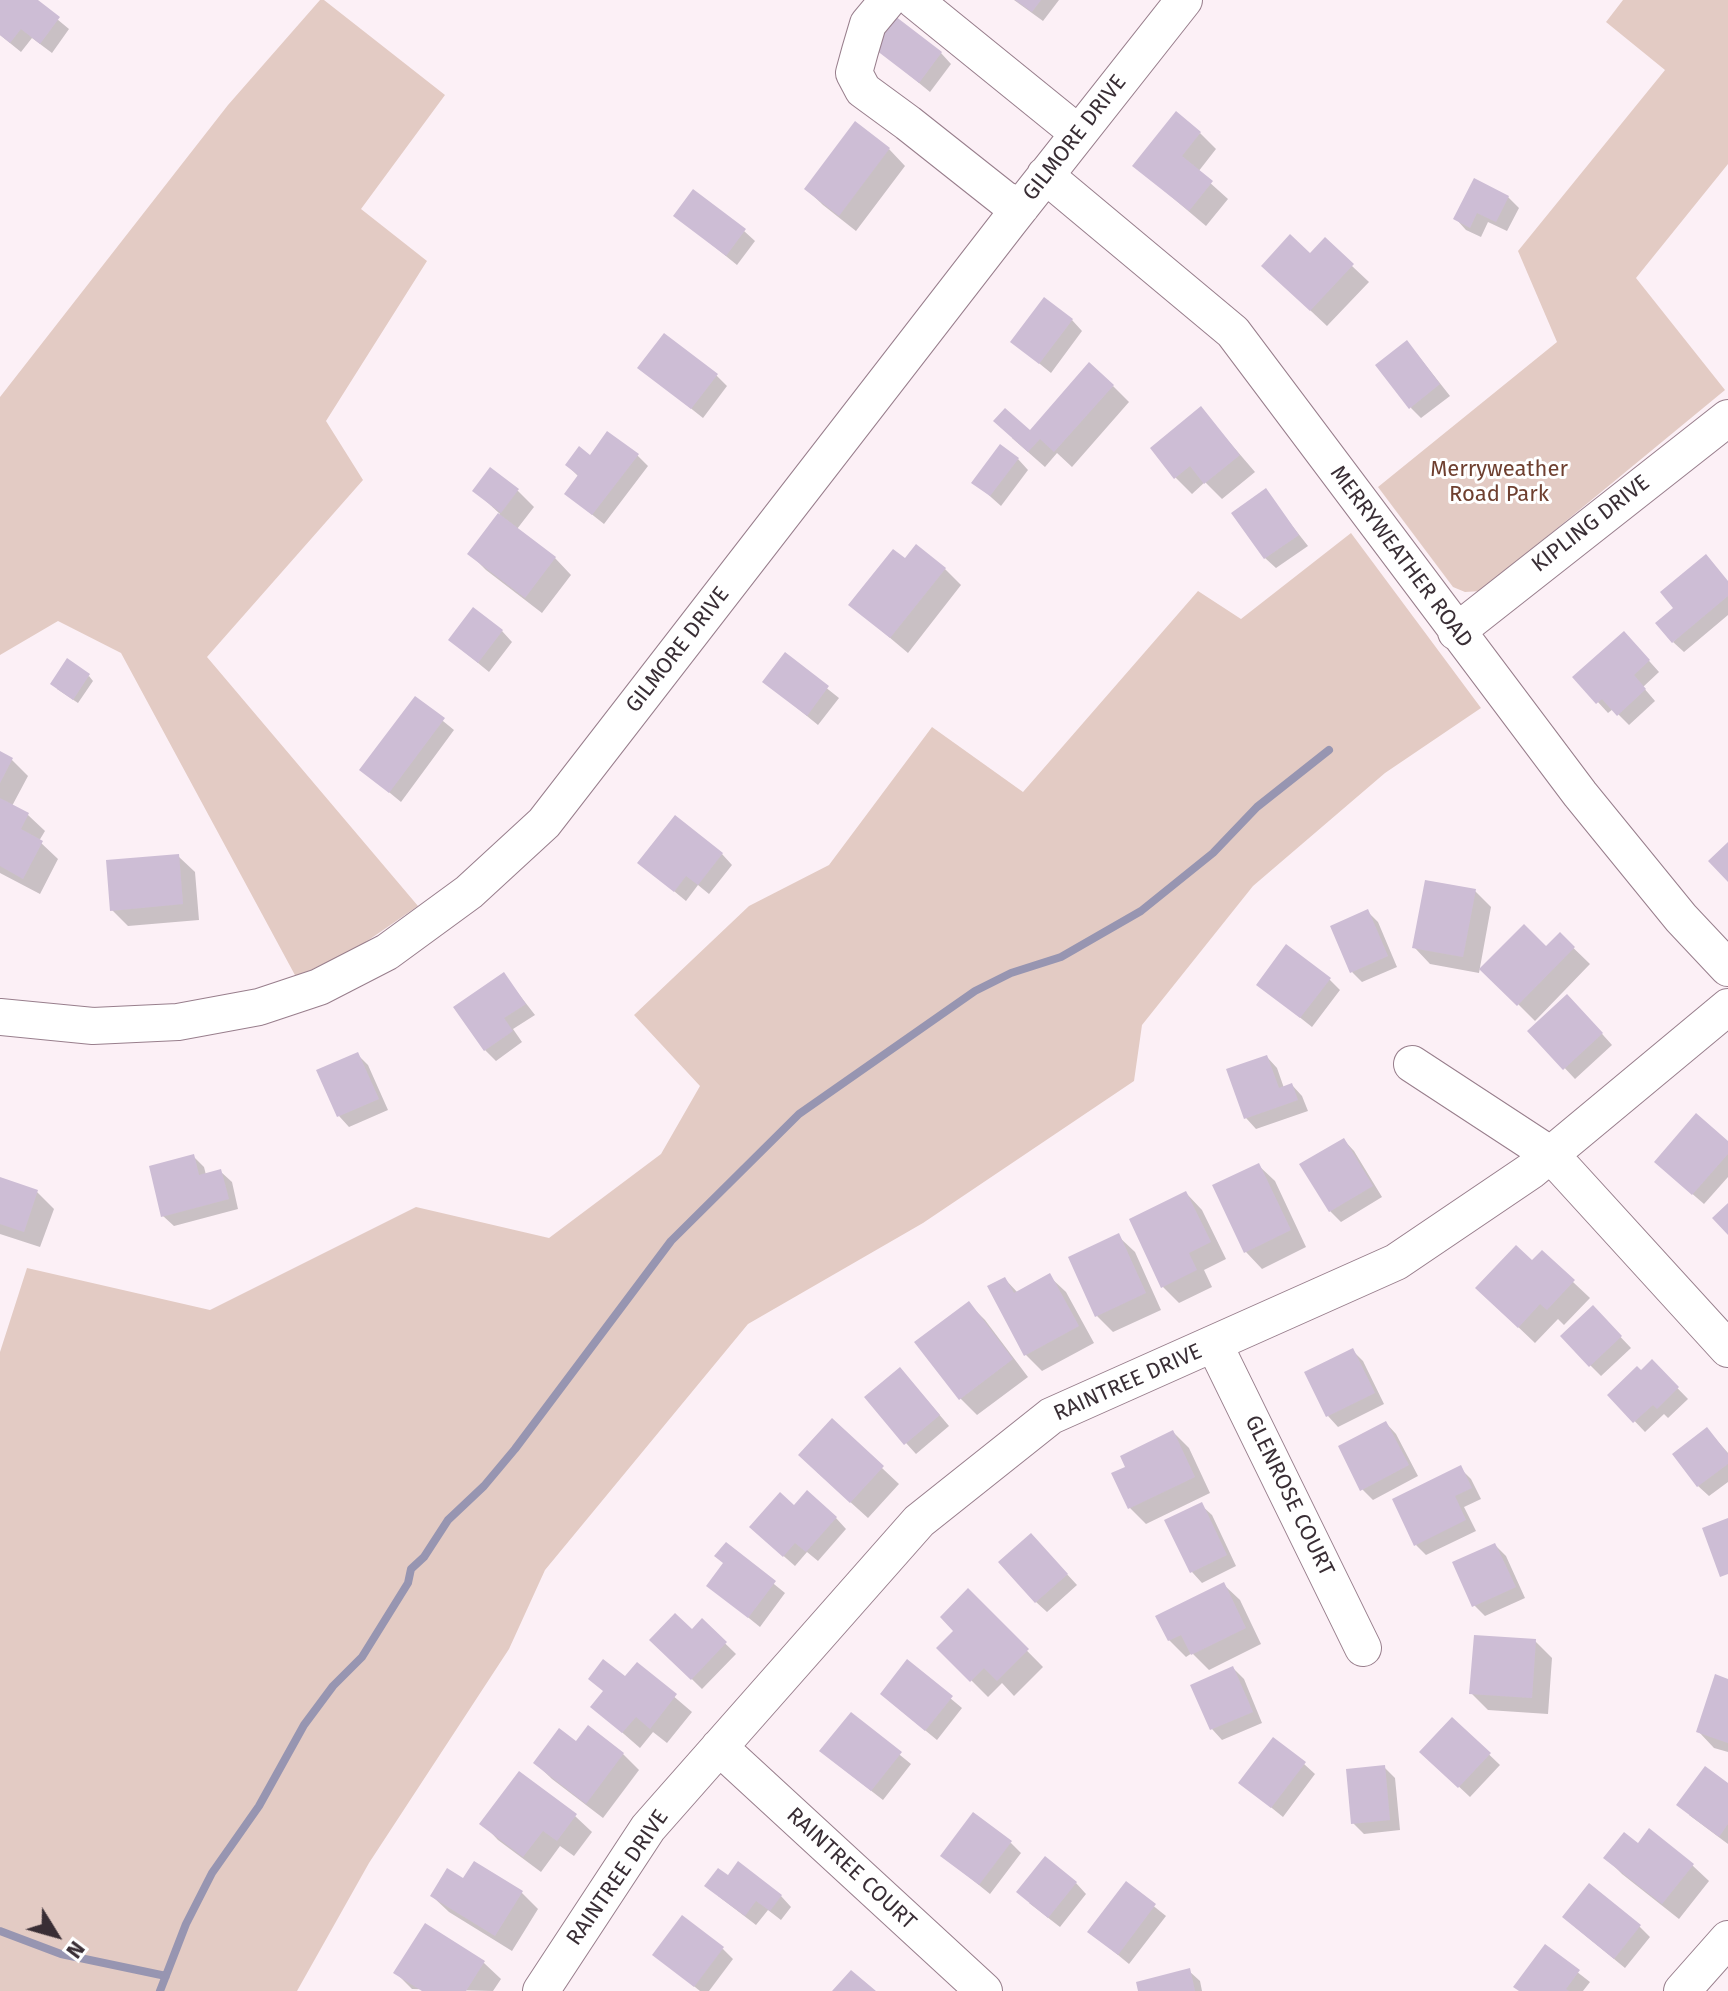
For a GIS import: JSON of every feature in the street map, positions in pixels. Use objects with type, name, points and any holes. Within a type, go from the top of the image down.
[{"type":"street","points":[[888,0],[868,24],[860,51],[854,73],[863,90],[1004,199],[1021,207]]},
{"type":"street","points":[[914,0],[1078,133]]},
{"type":"street","name":"GILMORE DRIVE","points":[[0,1017],[93,1026],[178,1022],[259,1007],[319,987],[387,952],[469,892],[544,823],[1184,0]]},
{"type":"street","name":"MERRYWEATHER ROAD","points":[[1045,175],[1233,332],[1580,794],[1681,918],[1728,968]]},
{"type":"street","name":"KIPLING DRIVE","points":[[1456,632],[1728,418]]},
{"type":"street","name":"RAINTREE DRIVE","points":[[541,1991],[648,1828],[919,1521],[1051,1416],[1396,1262],[1551,1155],[1728,1007]]},
{"type":"street","points":[[1412,1064],[1551,1155],[1728,1349]]},
{"type":"street","name":"GLENROSE COURT","points":[[1214,1344],[1363,1648]]},
{"type":"street","name":"RAINTREE COURT","points":[[719,1747],[984,1991]]},
{"type":"street","points":[[1682,1991],[1728,1939]]},
{"type":"green space","points":[[320,0],[324,0],[445,95],[361,209],[427,261],[326,421],[363,480],[207,657],[418,906],[357,948],[296,977],[121,653],[58,621],[0,655],[0,397],[228,105]]},
{"type":"green space","name":"Merryweather Road Park","points":[[1623,0],[1728,0],[1728,164],[1636,278],[1725,390],[1481,591],[1465,592],[1453,587],[1378,487],[1557,342],[1518,251],[1665,70],[1606,22]]},
{"type":"green space","points":[[1351,533],[1481,708],[1385,773],[1253,886],[1142,1025],[1134,1081],[923,1223],[748,1324],[545,1570],[509,1649],[369,1863],[297,1991],[0,1991],[0,1352],[27,1268],[210,1310],[416,1207],[549,1238],[661,1154],[700,1086],[634,1015],[749,906],[829,865],[932,727],[1023,792],[1198,591],[1241,619]]},
{"type":"building","points":[[0,0],[38,0],[60,17],[40,44],[21,29],[10,43],[0,35]]},
{"type":"building","points":[[1015,0],[1041,0],[1032,12]]},
{"type":"building","points":[[895,16],[942,52],[919,83],[872,47]]},
{"type":"building","points":[[1176,111],[1201,132],[1182,156],[1213,181],[1189,211],[1132,166]]},
{"type":"building","points":[[855,121],[890,148],[839,216],[804,189]]},
{"type":"building","points":[[1474,178],[1509,196],[1496,222],[1477,213],[1470,228],[1453,219]]},
{"type":"building","points":[[693,189],[746,229],[726,256],[673,216]]},
{"type":"building","points":[[1290,234],[1310,253],[1325,237],[1354,264],[1310,311],[1261,266]]},
{"type":"building","points":[[1044,297],[1073,319],[1039,364],[1010,342]]},
{"type":"building","points":[[664,333],[718,374],[691,409],[637,368]]},
{"type":"building","points":[[1407,340],[1440,384],[1409,409],[1375,365]]},
{"type":"building","points":[[1089,362],[1114,385],[1054,452],[1040,439],[1028,452],[993,421],[1005,408],[1030,430]]},
{"type":"building","points":[[1201,406],[1240,455],[1204,484],[1190,466],[1174,479],[1150,448]]},
{"type":"building","points":[[607,431],[639,454],[592,515],[564,494],[578,475],[565,465],[579,446],[590,455]]},
{"type":"building","points":[[1000,444],[1019,458],[990,496],[971,483]]},
{"type":"building","points":[[490,467],[519,489],[501,513],[472,491]]},
{"type":"building","points":[[1266,488],[1299,535],[1264,559],[1231,513]]},
{"type":"building","points":[[498,513],[556,557],[525,598],[467,554]]},
{"type":"building","points":[[916,544],[946,568],[890,638],[848,605],[893,549],[905,558]]},
{"type":"building","points":[[1706,554],[1728,581],[1728,596],[1672,643],[1655,623],[1673,608],[1660,592]]},
{"type":"building","points":[[473,607],[503,630],[478,663],[448,640]]},
{"type":"building","points":[[1624,631],[1650,660],[1634,675],[1646,689],[1617,716],[1602,699],[1596,704],[1572,677]]},
{"type":"building","points":[[785,652],[829,686],[807,716],[762,682]]},
{"type":"building","points":[[67,658],[90,674],[73,700],[50,684]]},
{"type":"building","points":[[415,696],[445,718],[389,793],[359,770]]},
{"type":"building","points":[[0,751],[13,758],[0,783]]},
{"type":"building","points":[[0,798],[29,813],[21,829],[43,841],[23,879],[0,866]]},
{"type":"building","points":[[675,815],[723,853],[698,885],[686,876],[674,892],[637,863]]},
{"type":"building","points":[[1728,842],[1728,882],[1708,861]]},
{"type":"building","points":[[179,854],[183,904],[110,911],[106,860]]},
{"type":"building","points":[[1425,880],[1476,889],[1463,957],[1412,948]]},
{"type":"building","points":[[1368,909],[1388,956],[1350,973],[1330,926]]},
{"type":"building","points":[[1524,924],[1546,946],[1560,932],[1575,947],[1517,1006],[1479,969]]},
{"type":"building","points":[[1286,944],[1331,978],[1300,1018],[1256,985]]},
{"type":"building","points":[[504,972],[526,1004],[504,1018],[513,1031],[484,1051],[453,1007]]},
{"type":"building","points":[[1567,994],[1603,1033],[1563,1070],[1527,1031]]},
{"type":"building","points":[[358,1052],[379,1099],[337,1117],[316,1070]]},
{"type":"building","points":[[1267,1055],[1279,1088],[1292,1083],[1298,1100],[1244,1119],[1226,1069]]},
{"type":"building","points":[[1696,1113],[1728,1141],[1728,1154],[1692,1195],[1654,1162]]},
{"type":"building","points":[[1344,1138],[1373,1186],[1329,1212],[1299,1164]]},
{"type":"building","points":[[194,1154],[199,1175],[221,1169],[229,1199],[161,1217],[149,1166]]},
{"type":"building","points":[[1259,1163],[1291,1230],[1244,1253],[1212,1185]]},
{"type":"building","points":[[0,1177],[38,1190],[24,1232],[0,1224]]},
{"type":"building","points":[[1186,1191],[1211,1242],[1189,1253],[1197,1270],[1161,1288],[1129,1219]]},
{"type":"building","points":[[1728,1203],[1728,1235],[1712,1218]]},
{"type":"building","points":[[1119,1233],[1146,1293],[1095,1317],[1068,1257]]},
{"type":"building","points":[[1516,1245],[1532,1260],[1542,1250],[1575,1280],[1547,1310],[1540,1304],[1518,1328],[1475,1288]]},
{"type":"building","points":[[1050,1273],[1079,1326],[1024,1356],[987,1286],[1005,1277],[1014,1293]]},
{"type":"building","points":[[969,1301],[1013,1359],[959,1400],[914,1342]]},
{"type":"building","points":[[1593,1305],[1622,1336],[1589,1367],[1560,1336]]},
{"type":"building","points":[[1353,1348],[1375,1393],[1326,1417],[1304,1372]]},
{"type":"building","points":[[1652,1359],[1679,1387],[1657,1409],[1653,1405],[1633,1423],[1607,1395],[1637,1366],[1641,1370]]},
{"type":"building","points":[[900,1367],[940,1415],[904,1445],[864,1397]]},
{"type":"building","points":[[832,1418],[884,1466],[850,1503],[798,1455]]},
{"type":"building","points":[[1386,1421],[1409,1465],[1360,1491],[1338,1446]]},
{"type":"building","points":[[1707,1427],[1728,1454],[1728,1464],[1697,1487],[1672,1454]]},
{"type":"building","points":[[1173,1430],[1195,1477],[1128,1509],[1111,1473],[1125,1467],[1120,1456]]},
{"type":"building","points":[[1461,1465],[1472,1488],[1455,1496],[1466,1520],[1414,1546],[1392,1499]]},
{"type":"building","points":[[807,1490],[837,1517],[806,1552],[795,1543],[783,1557],[749,1527],[780,1492],[794,1505]]},
{"type":"building","points":[[1202,1502],[1227,1555],[1190,1573],[1164,1520]]},
{"type":"building","points":[[1728,1518],[1728,1574],[1720,1577],[1702,1528]]},
{"type":"building","points":[[1031,1533],[1068,1574],[1035,1603],[998,1562]]},
{"type":"building","points":[[726,1542],[776,1581],[748,1618],[706,1586],[723,1563],[714,1556]]},
{"type":"building","points":[[1495,1543],[1516,1587],[1472,1607],[1452,1562]]},
{"type":"building","points":[[1224,1582],[1246,1628],[1191,1655],[1181,1635],[1168,1641],[1155,1616]]},
{"type":"building","points":[[968,1588],[1029,1649],[997,1681],[984,1668],[970,1682],[936,1648],[953,1631],[940,1617]]},
{"type":"building","points":[[675,1613],[692,1629],[702,1618],[727,1642],[691,1680],[649,1640]]},
{"type":"building","points":[[1474,1635],[1536,1639],[1532,1698],[1469,1694]]},
{"type":"building","points":[[603,1659],[625,1676],[637,1662],[677,1694],[650,1729],[636,1717],[622,1733],[590,1707],[603,1691],[588,1679]]},
{"type":"building","points":[[907,1659],[953,1696],[925,1731],[880,1694]]},
{"type":"building","points":[[1233,1666],[1253,1712],[1210,1730],[1190,1685]]},
{"type":"building","points":[[1715,1674],[1728,1679],[1728,1743],[1696,1732]]},
{"type":"building","points":[[851,1712],[902,1752],[871,1791],[819,1751]]},
{"type":"building","points":[[1452,1717],[1491,1753],[1458,1788],[1419,1752]]},
{"type":"building","points":[[588,1725],[624,1753],[586,1804],[533,1763],[559,1728],[576,1741]]},
{"type":"building","points":[[1273,1737],[1306,1762],[1271,1808],[1238,1783]]},
{"type":"building","points":[[1385,1765],[1390,1820],[1351,1824],[1346,1769]]},
{"type":"building","points":[[1705,1766],[1728,1783],[1728,1824],[1719,1837],[1676,1805]]},
{"type":"building","points":[[519,1771],[577,1814],[557,1841],[543,1831],[523,1857],[479,1824]]},
{"type":"building","points":[[973,1812],[1012,1841],[979,1885],[940,1856]]},
{"type":"building","points":[[1649,1828],[1694,1864],[1662,1904],[1603,1858],[1624,1832],[1638,1843]]},
{"type":"building","points":[[1045,1856],[1077,1882],[1048,1918],[1016,1892]]},
{"type":"building","points":[[474,1861],[523,1891],[495,1936],[430,1896],[447,1868],[463,1878]]},
{"type":"building","points":[[738,1861],[782,1895],[770,1911],[756,1901],[745,1916],[704,1886],[718,1868],[728,1875]]},
{"type":"building","points":[[1126,1881],[1156,1904],[1118,1955],[1087,1932]]},
{"type":"building","points":[[1589,1883],[1641,1925],[1614,1959],[1562,1917]]},
{"type":"building","points":[[682,1915],[724,1947],[694,1987],[652,1955]]},
{"type":"building","points":[[425,1923],[485,1961],[466,1991],[422,1991],[393,1973]]},
{"type":"building","points":[[1545,1944],[1580,1970],[1566,1989],[1569,1991],[1519,1991],[1513,1987]]},
{"type":"building","points":[[1190,1968],[1195,1991],[1138,1991],[1136,1982]]},
{"type":"building","points":[[851,1970],[876,1991],[832,1991]]},
{"type":"waterway","points":[[160,1991],[186,1924],[212,1873],[259,1806],[304,1725],[333,1686],[362,1657],[408,1583],[411,1569],[424,1557],[448,1520],[484,1486],[515,1449],[671,1241],[799,1114],[975,991],[1011,973],[1061,957],[1141,911],[1213,853],[1257,807],[1329,750]]},
{"type":"waterway","points":[[0,1931],[61,1954],[166,1976]]}]
